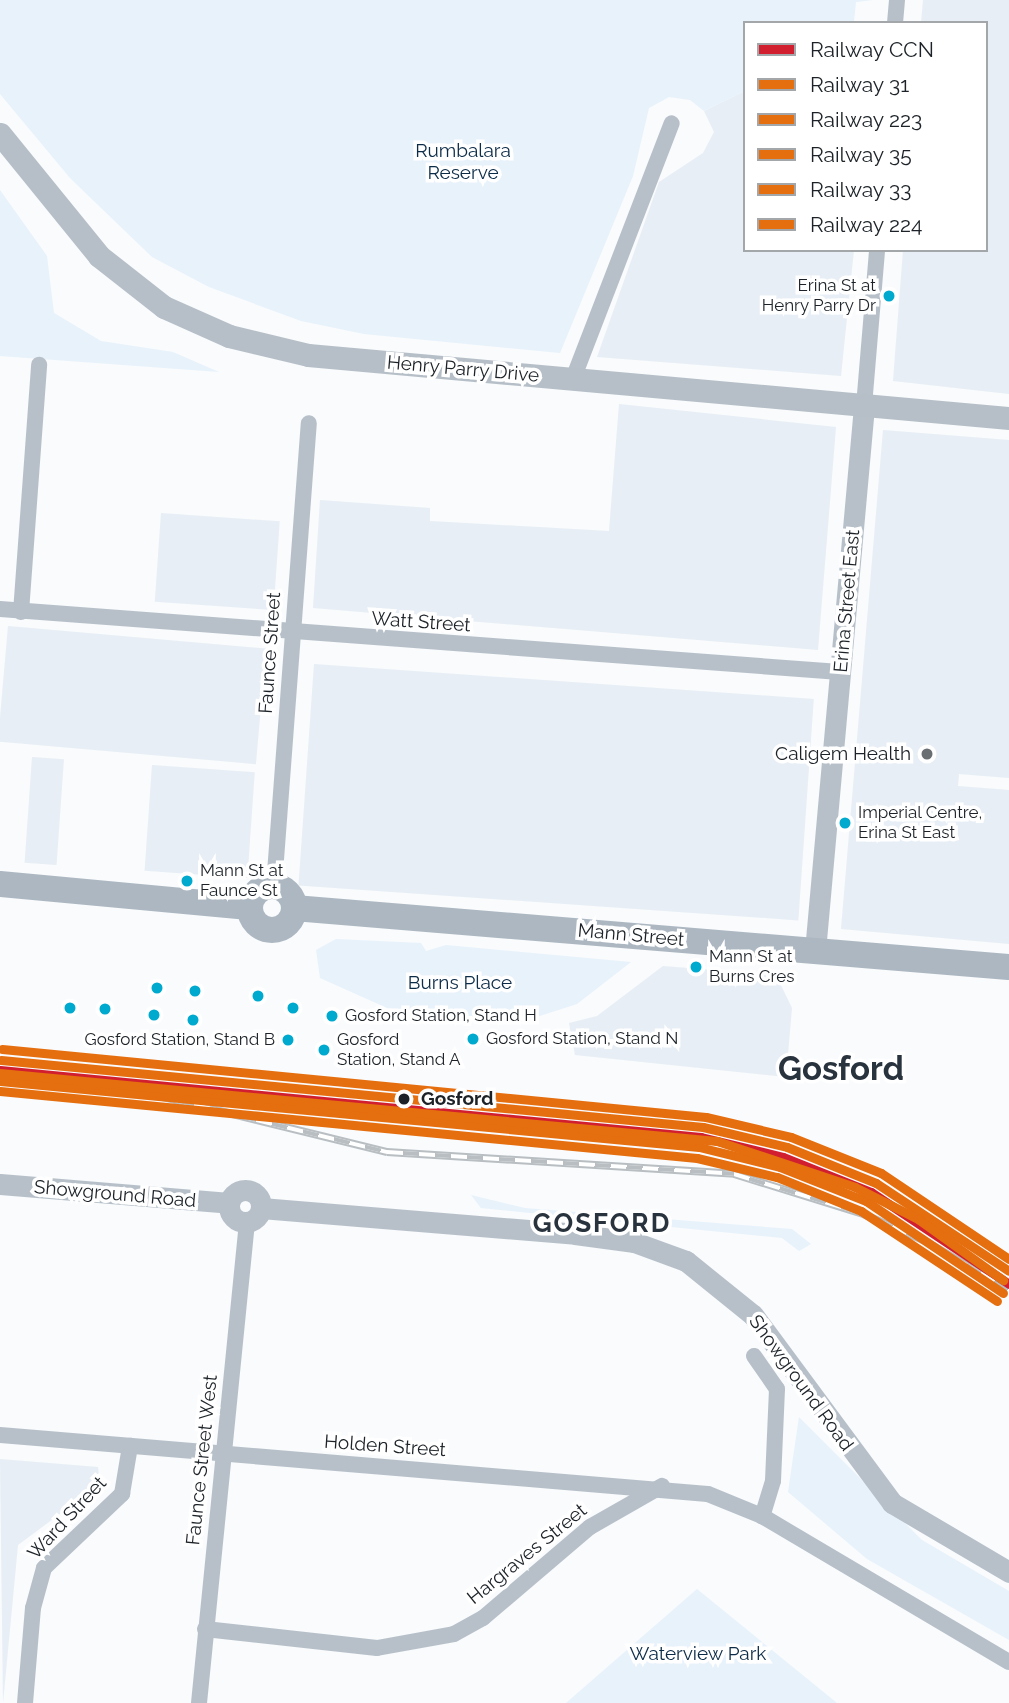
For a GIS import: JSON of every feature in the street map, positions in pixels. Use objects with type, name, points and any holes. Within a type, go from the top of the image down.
[{"type":"main road","name":"Henry Parry Drive","points":[[0,134],[99,256],[164,307],[229,335],[308,355],[1009,418]]},
{"type":"main road","points":[[0,884],[249,906]]},
{"type":"main road","points":[[274,886],[287,891],[294,908],[284,927],[271,931],[257,926],[249,906],[255,893],[274,886]]},
{"type":"main road","name":"Mann Street","points":[[294,908],[1009,968]]},
{"type":"street","points":[[895,21],[897,0]]},
{"type":"street","points":[[573,379],[672,123]]},
{"type":"street","name":"Erina Street East","points":[[815,951],[877,252]]},
{"type":"street","points":[[22,612],[39,366]]},
{"type":"street","name":"Faunce Street","points":[[274,886],[309,423]]},
{"type":"street","name":"Watt Street","points":[[0,609],[293,634],[840,672]]},
{"type":"street","name":"Showground Road","points":[[0,1184],[229,1203],[245,1190],[255,1193],[254,1215],[575,1234],[634,1241],[686,1261],[753,1315],[891,1503],[988,1560],[1009,1569]]},
{"type":"street","name":"Faunce Street West","points":[[199,1703],[205,1629],[254,1215]]},
{"type":"street","points":[[754,1356],[777,1389],[773,1481],[762,1516]]},
{"type":"street","name":"Holden Street","points":[[0,1435],[663,1486],[708,1494],[762,1516],[1009,1662]]},
{"type":"street","name":"Ward Street","points":[[24,1703],[33,1608],[44,1568],[122,1494],[130,1446]]},
{"type":"street","name":"Hargraves Street","points":[[205,1629],[377,1648],[454,1634],[483,1618],[590,1527],[663,1486]]},
{"type":"shaded area","points":[[923,0],[1009,0],[1009,394],[893,381],[903,252],[988,252],[988,21],[921,21]]},
{"type":"shaded area","points":[[743,92],[743,252],[854,252],[841,376],[597,357],[659,182],[703,153],[714,132],[704,111]]},
{"type":"shaded area","points":[[619,404],[836,427],[818,650],[313,608],[320,500],[430,508],[430,521],[609,531]]},
{"type":"shaded area","points":[[883,430],[1009,440],[1009,778],[959,774],[958,786],[1009,790],[1009,944],[841,929]]},
{"type":"shaded area","points":[[161,513],[280,521],[274,610],[155,602]]},
{"type":"shaded area","points":[[8,626],[266,649],[256,764],[0,742]]},
{"type":"shaded area","points":[[314,664],[814,699],[798,920],[299,885]]},
{"type":"shaded area","points":[[32,757],[64,759],[57,865],[25,863]]},
{"type":"shaded area","points":[[152,765],[255,772],[247,878],[145,871]]},
{"type":"shaded area","points":[[663,966],[776,975],[792,1008],[786,1077],[575,1055],[569,1023],[597,1016]]},
{"type":"shaded area","points":[[0,1459],[98,1467],[100,1484],[18,1545],[3,1703]]},
{"type":"green space","name":"Rumbalara Reserve","points":[[0,0],[873,0],[856,2],[854,21],[743,21],[743,92],[704,111],[690,100],[669,97],[649,108],[633,176],[560,353],[364,334],[301,321],[209,287],[152,257],[70,178],[0,94]]},
{"type":"green space","points":[[0,190],[47,256],[54,313],[101,341],[173,352],[219,372],[0,356]]},
{"type":"green space","name":"Burns Place","points":[[336,939],[421,943],[426,951],[446,945],[631,962],[577,1004],[521,1022],[446,1019],[387,1008],[320,978],[316,950]]},
{"type":"green space","points":[[471,1195],[525,1208],[792,1229],[811,1244],[799,1251],[782,1238],[481,1208]]},
{"type":"green space","points":[[799,1417],[922,1540],[1009,1591],[1009,1640],[867,1559],[788,1492]]},
{"type":"green space","name":"Waterview Park","points":[[697,1589],[837,1703],[566,1703]]},
{"type":"railway","points":[[0,1079],[163,1097],[387,1152],[734,1174],[863,1214],[925,1241],[1009,1290]]},
{"type":"rail line","name":"33","points":[[2,1049],[706,1117],[791,1137],[881,1173],[1009,1259]]},
{"type":"rail line","name":"223","points":[[1,1060],[703,1127],[787,1147],[876,1183],[1009,1271]]},
{"type":"rail line","name":"CCN","points":[[0,1070],[701,1137],[783,1157],[871,1192],[1009,1284]]},
{"type":"rail line","name":"224","points":[[0,1073],[717,1141],[855,1187],[918,1219],[1003,1280]]},
{"type":"rail line","name":"31","points":[[0,1081],[699,1147],[780,1167],[866,1201],[1003,1293]]},
{"type":"rail line","name":"35","points":[[0,1091],[697,1158],[777,1177],[861,1211],[997,1301]]},
{"type":"place","name":"Erina St at Henry Parry Dr","points":[[889,296]]},
{"type":"place","name":"Caligem Health","points":[[927,754]]},
{"type":"place","name":"Imperial Centre, Erina St East","points":[[845,823]]},
{"type":"place","name":"Mann St at Faunce St","points":[[187,881]]},
{"type":"place","name":"Mann St at Burns Cres","points":[[696,967]]},
{"type":"place","name":"Gosford Station, Stand H","points":[[332,1016]]},
{"type":"place","name":"Gosford Station, Stand N","points":[[473,1039]]},
{"type":"place","name":"Gosford Station, Stand B","points":[[288,1040]]},
{"type":"place","name":"Gosford Station, Stand A","points":[[324,1050]]},
{"type":"place","name":"Gosford","points":[[404,1099]]},
{"type":"district","name":"Gosford","points":[[841,1069]]},
{"type":"district","name":"GOSFORD","points":[[602,1224]]}]
